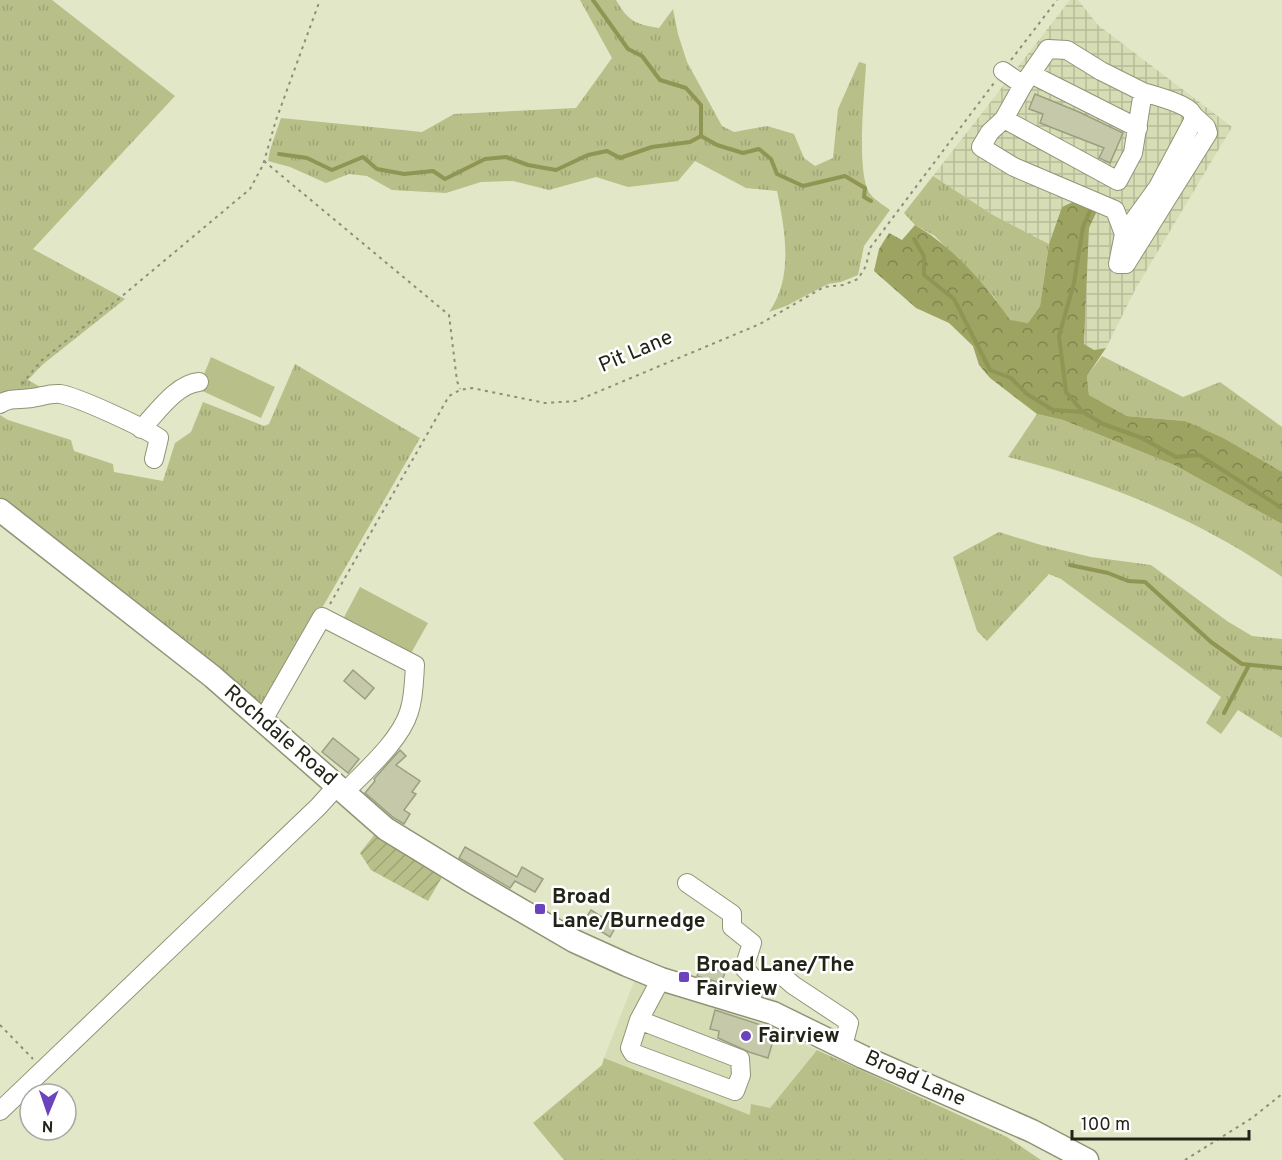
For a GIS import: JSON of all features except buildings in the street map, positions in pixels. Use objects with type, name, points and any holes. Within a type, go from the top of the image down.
[{"type":"main road","name":"Rochdale Road","points":[[0,510],[213,677],[386,829],[574,941]]},
{"type":"main road","name":"Broad Lane","points":[[574,941],[661,979],[773,1013],[863,1057],[1032,1131],[1087,1160]]},
{"type":"street","points":[[1124,234],[1115,210],[1014,167],[981,147],[990,132],[1004,119],[1048,49],[1066,50],[1143,92],[1178,104],[1192,112],[1206,127],[1208,133],[1126,264],[1118,264],[1124,234],[1158,187],[1194,116]]},
{"type":"street","points":[[1003,71],[1138,128]]},
{"type":"street","points":[[1004,119],[1118,180],[1133,153],[1143,92]]},
{"type":"street","points":[[141,429],[185,386],[199,382]]},
{"type":"street","points":[[5,401],[30,399],[48,394],[59,394],[76,399],[159,438],[154,459]]},
{"type":"street","points":[[0,1111],[318,807],[382,754],[401,729],[409,713],[415,665],[322,617],[263,720]]},
{"type":"street","points":[[687,883],[732,914],[732,927],[752,943],[744,968],[757,982]]},
{"type":"street","points":[[748,1006],[757,982],[777,974],[849,1023],[843,1046]]},
{"type":"street","points":[[639,1020],[740,1059],[741,1075],[735,1091],[633,1053],[630,1048],[639,1020],[661,979]]},
{"type":"path","points":[[5,401],[41,361],[250,189],[264,161],[276,120],[320,0]]},
{"type":"path","name":"Pit Lane","points":[[460,390],[472,388],[544,403],[576,401],[760,324],[824,287],[843,285],[858,279],[866,266],[870,248],[1057,0]]},
{"type":"path","points":[[264,161],[449,315],[460,390],[449,396],[322,617]]},
{"type":"path","points":[[0,1025],[43,1070]]},
{"type":"path","points":[[1185,1160],[1252,1118],[1282,1094]]},
{"type":"shaded area","points":[[1070,0],[1078,0],[1098,25],[1232,127],[1136,288],[1106,348],[1094,350],[1084,344],[1089,228],[1098,209],[1062,207],[1049,244],[993,215],[933,176]]},
{"type":"shaded area","points":[[635,979],[787,1028],[796,1041],[817,1050],[770,1108],[750,1116],[604,1058]]},
{"type":"green space","points":[[0,0],[52,0],[175,96],[33,249],[125,299],[42,365],[28,380],[42,388],[23,394],[11,390],[0,401]]},
{"type":"green space","points":[[580,0],[616,0],[624,13],[633,20],[659,28],[673,9],[687,62],[722,126],[734,132],[767,126],[794,134],[804,158],[815,166],[833,158],[838,109],[859,62],[866,64],[862,133],[863,171],[871,195],[890,210],[864,246],[858,275],[841,282],[828,284],[786,306],[769,312],[777,298],[785,269],[785,237],[777,191],[746,188],[695,161],[678,181],[628,187],[596,177],[549,190],[513,181],[481,182],[446,193],[392,190],[367,176],[349,174],[326,183],[290,167],[268,161],[281,118],[422,132],[454,114],[576,108],[612,58]]},
{"type":"green space","points":[[933,176],[993,215],[1049,244],[1040,306],[1028,323],[1010,321],[994,297],[935,236],[915,225],[904,213]]},
{"type":"green space","points":[[1073,202],[1098,209],[1089,228],[1084,344],[1094,350],[1106,348],[1087,376],[1089,395],[1127,416],[1185,421],[1223,438],[1282,472],[1282,524],[1174,465],[1063,420],[1037,414],[990,378],[979,365],[973,346],[949,323],[916,308],[874,271],[879,249],[889,233],[902,240],[915,225],[942,244],[968,268],[1010,320],[1028,323],[1040,306],[1049,244],[1062,207]]},
{"type":"green space","points":[[1102,356],[1183,397],[1220,382],[1282,427],[1282,472],[1185,421],[1127,416],[1089,395],[1087,376]]},
{"type":"green space","points":[[211,357],[275,387],[261,418],[198,389]]},
{"type":"green space","points":[[295,364],[420,438],[265,707],[0,497],[0,415],[8,420],[71,440],[74,451],[113,464],[114,472],[163,481],[175,443],[191,432],[203,402],[264,426],[269,424]]},
{"type":"green space","points":[[1037,414],[1063,420],[1174,465],[1282,524],[1282,577],[1218,537],[1151,505],[1080,478],[1008,457]]},
{"type":"green space","points":[[999,532],[1091,557],[1151,565],[1227,621],[1252,636],[1282,639],[1282,738],[1238,710],[1221,734],[1206,723],[1221,697],[1061,579],[1049,574],[987,641],[977,631],[953,557]]},
{"type":"green space","points":[[360,587],[428,623],[410,655],[341,623]]},
{"type":"green space","points":[[375,834],[442,877],[428,901],[371,870],[360,853]]},
{"type":"green space","points":[[817,1050],[1007,1137],[1041,1160],[564,1160],[533,1123],[602,1065],[604,1058],[750,1115],[751,1104],[770,1108]]},
{"type":"waterway","points":[[593,0],[628,49],[642,56],[660,80],[686,88],[701,105],[701,136],[717,145],[743,153],[759,149],[771,159],[777,174],[803,186],[845,176],[865,188],[864,197],[871,201]]},
{"type":"waterway","points":[[279,154],[307,158],[332,170],[363,157],[377,169],[404,174],[433,171],[445,179],[485,159],[506,157],[528,165],[556,170],[588,155],[607,151],[620,158],[652,147],[690,142],[701,136]]},
{"type":"waterway","points":[[1083,412],[1066,392],[1059,336],[1074,283],[1083,227],[1091,208]]},
{"type":"waterway","points":[[914,239],[924,256],[924,275],[954,299],[990,370],[1011,378],[1027,394],[1053,410],[1083,412],[1103,424],[1142,438],[1176,457],[1199,455],[1282,508]]},
{"type":"waterway","points":[[1070,565],[1108,573],[1128,581],[1145,582],[1211,642],[1242,664],[1282,668]]},
{"type":"waterway","points":[[1224,713],[1249,665]]},
{"type":"place","name":"Broad Lane/Burnedge","points":[[540,909]]},
{"type":"place","name":"Broad Lane/The Fairview","points":[[684,977]]},
{"type":"place","name":"Fairview","points":[[746,1036]]}]
